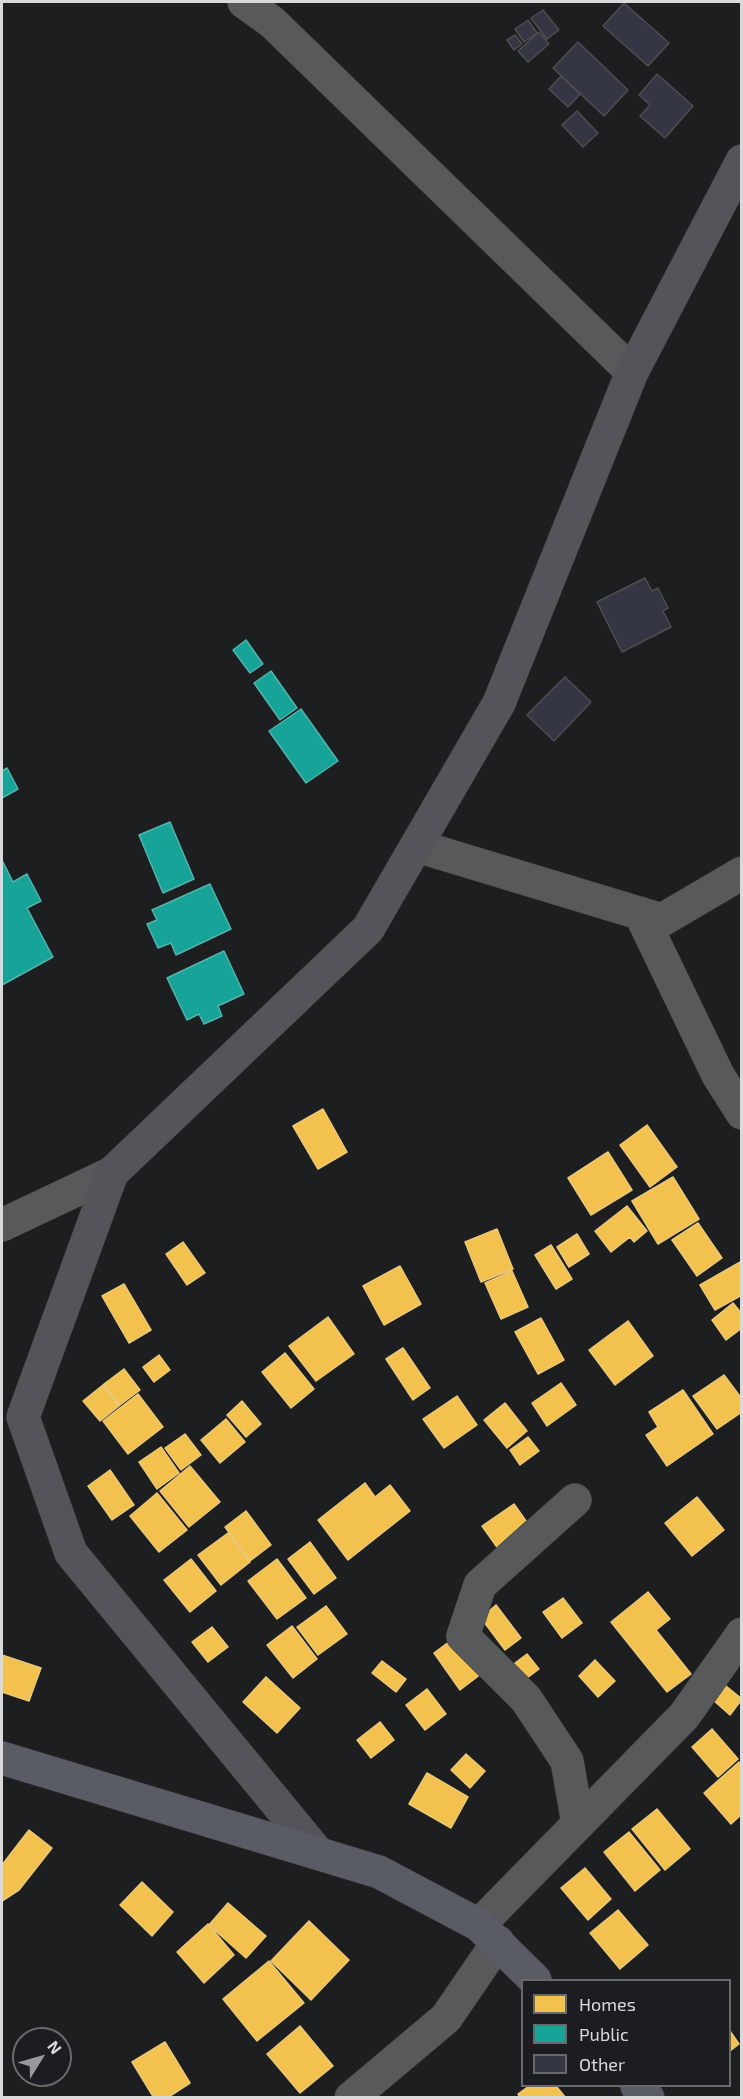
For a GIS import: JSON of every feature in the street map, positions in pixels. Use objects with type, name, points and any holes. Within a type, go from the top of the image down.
[{"type":"highway","points":[[2,1758],[379,1872],[489,1933],[535,1979]]},
{"type":"main road","points":[[317,1852],[71,1553],[23,1417],[112,1173],[368,929],[499,703],[632,372],[741,161]]},
{"type":"street","points":[[244,2],[272,22],[632,372]]},
{"type":"street","points":[[417,846],[662,920],[741,873]]},
{"type":"street","points":[[640,913],[718,1075],[741,1113]]},
{"type":"street","points":[[2,1225],[112,1173]]},
{"type":"street","points":[[575,1500],[480,1585],[463,1636],[526,1699],[567,1761],[578,1824]]},
{"type":"street","points":[[351,2097],[446,2018],[489,1933],[578,1824],[684,1716],[741,1634]]},
{"type":"building: Homes","points":[[323,1109],[347,1152],[318,1169],[293,1126]]},
{"type":"building: Homes","points":[[647,1125],[677,1167],[650,1187],[620,1145]]},
{"type":"building: Homes","points":[[608,1152],[632,1190],[591,1215],[568,1178]]},
{"type":"building: Homes","points":[[673,1177],[699,1219],[658,1244],[632,1201]]},
{"type":"building: Homes","points":[[627,1206],[647,1231],[634,1242],[630,1237],[611,1252],[595,1231]]},
{"type":"building: Homes","points":[[698,1223],[722,1258],[697,1276],[672,1240]]},
{"type":"building: Homes","points":[[497,1229],[513,1269],[481,1282],[465,1242]]},
{"type":"building: Homes","points":[[577,1234],[589,1254],[569,1267],[557,1247]]},
{"type":"building: Homes","points":[[183,1242],[205,1273],[187,1285],[166,1254]]},
{"type":"building: Homes","points":[[551,1245],[572,1279],[556,1289],[535,1255]]},
{"type":"building: Homes","points":[[742,1261],[742,1295],[715,1310],[700,1285]]},
{"type":"building: Homes","points":[[400,1266],[421,1304],[384,1325],[363,1286]]},
{"type":"building: Homes","points":[[512,1271],[528,1307],[501,1319],[485,1283]]},
{"type":"building: Homes","points":[[124,1284],[151,1330],[129,1343],[102,1296]]},
{"type":"building: Homes","points":[[733,1303],[742,1314],[742,1328],[726,1340],[712,1320]]},
{"type":"building: Homes","points":[[328,1317],[354,1354],[316,1381],[289,1346]]},
{"type":"building: Homes","points":[[541,1318],[564,1360],[538,1374],[515,1332]]},
{"type":"building: Homes","points":[[628,1321],[653,1356],[615,1385],[589,1350]]},
{"type":"building: Homes","points":[[403,1348],[430,1388],[413,1400],[386,1359]]},
{"type":"building: Homes","points":[[285,1353],[314,1389],[291,1408],[262,1372]]},
{"type":"building: Homes","points":[[159,1355],[170,1370],[154,1382],[143,1367]]},
{"type":"building: Homes","points":[[124,1369],[140,1390],[120,1405],[104,1384]]},
{"type":"building: Homes","points":[[724,1375],[742,1399],[742,1412],[717,1429],[693,1396]]},
{"type":"building: Homes","points":[[561,1383],[576,1405],[547,1426],[532,1403]]},
{"type":"building: Homes","points":[[103,1385],[119,1406],[100,1421],[83,1401]]},
{"type":"building: Homes","points":[[683,1390],[713,1434],[667,1466],[646,1435],[658,1427],[649,1412]]},
{"type":"building: Homes","points":[[138,1394],[163,1427],[128,1454],[103,1421]]},
{"type":"building: Homes","points":[[457,1396],[477,1425],[444,1448],[423,1419]]},
{"type":"building: Homes","points":[[242,1401],[261,1424],[246,1437],[227,1415]]},
{"type":"building: Homes","points":[[505,1403],[527,1431],[507,1448],[484,1420]]},
{"type":"building: Homes","points":[[226,1419],[245,1442],[220,1463],[201,1440]]},
{"type":"building: Homes","points":[[185,1434],[201,1455],[181,1470],[165,1448]]},
{"type":"building: Homes","points":[[528,1437],[539,1451],[520,1465],[510,1450]]},
{"type":"building: Homes","points":[[161,1447],[179,1473],[157,1489],[139,1462]]},
{"type":"building: Homes","points":[[190,1466],[220,1502],[189,1527],[160,1491]]},
{"type":"building: Homes","points":[[110,1470],[134,1505],[112,1520],[88,1486]]},
{"type":"building: Homes","points":[[365,1483],[375,1497],[390,1485],[410,1511],[348,1560],[318,1520]]},
{"type":"building: Homes","points":[[157,1493],[187,1530],[159,1552],[130,1516]]},
{"type":"building: Homes","points":[[697,1497],[724,1530],[692,1556],[665,1523]]},
{"type":"building: Homes","points":[[514,1504],[531,1528],[499,1550],[482,1526]]},
{"type":"building: Homes","points":[[246,1511],[271,1545],[250,1561],[225,1527]]},
{"type":"building: Homes","points":[[228,1533],[250,1562],[221,1585],[198,1555]]},
{"type":"building: Homes","points":[[310,1542],[336,1578],[314,1594],[288,1559]]},
{"type":"building: Homes","points":[[191,1559],[216,1591],[190,1612],[164,1580]]},
{"type":"building: Homes","points":[[277,1559],[306,1598],[277,1619],[248,1581]]},
{"type":"building: Homes","points":[[648,1592],[670,1619],[656,1630],[691,1674],[667,1692],[611,1622]]},
{"type":"building: Homes","points":[[563,1598],[582,1623],[562,1638],[543,1612]]},
{"type":"building: Homes","points":[[496,1605],[521,1638],[505,1650],[481,1618]]},
{"type":"building: Homes","points":[[326,1606],[347,1634],[318,1655],[297,1627]]},
{"type":"building: Homes","points":[[292,1626],[317,1659],[293,1678],[267,1645]]},
{"type":"building: Homes","points":[[212,1627],[228,1647],[208,1662],[192,1642]]},
{"type":"building: Homes","points":[[454,1638],[481,1674],[460,1690],[434,1653]]},
{"type":"building: Homes","points":[[527,1654],[539,1669],[523,1681],[511,1666]]},
{"type":"building: Homes","points":[[2,1655],[41,1668],[29,1701],[2,1692]]},
{"type":"building: Homes","points":[[595,1660],[615,1681],[598,1697],[579,1676]]},
{"type":"building: Homes","points":[[382,1661],[406,1679],[396,1692],[372,1673]]},
{"type":"building: Homes","points":[[266,1677],[300,1708],[277,1733],[243,1702]]},
{"type":"building: Homes","points":[[726,1686],[742,1699],[730,1715],[713,1700]]},
{"type":"building: Homes","points":[[427,1689],[446,1714],[425,1730],[406,1705]]},
{"type":"building: Homes","points":[[380,1722],[394,1740],[371,1758],[357,1740]]},
{"type":"building: Homes","points":[[712,1729],[738,1759],[718,1777],[692,1747]]},
{"type":"building: Homes","points":[[466,1754],[485,1771],[470,1788],[451,1770]]},
{"type":"building: Homes","points":[[739,1762],[742,1765],[742,1814],[731,1824],[704,1793]]},
{"type":"building: Homes","points":[[427,1773],[468,1797],[451,1828],[409,1804]]},
{"type":"building: Homes","points":[[657,1809],[690,1849],[665,1870],[632,1829]]},
{"type":"building: Homes","points":[[29,1830],[52,1848],[19,1890],[2,1901],[2,1865]]},
{"type":"building: Homes","points":[[629,1832],[660,1870],[635,1891],[604,1852]]},
{"type":"building: Homes","points":[[585,1868],[611,1899],[588,1920],[561,1888]]},
{"type":"building: Homes","points":[[142,1882],[173,1912],[152,1936],[120,1905]]},
{"type":"building: Homes","points":[[228,1903],[266,1936],[246,1958],[209,1925]]},
{"type":"building: Homes","points":[[618,1910],[648,1945],[620,1969],[590,1933]]},
{"type":"building: Homes","points":[[309,1921],[349,1960],[311,2000],[271,1961]]},
{"type":"building: Homes","points":[[208,1924],[234,1955],[204,1983],[177,1952]]},
{"type":"building: Homes","points":[[269,1961],[304,2003],[257,2041],[223,1999]]},
{"type":"building: Homes","points":[[300,2026],[333,2066],[300,2093],[267,2054]]},
{"type":"building: Homes","points":[[731,2032],[739,2044],[731,2050]]},
{"type":"building: Homes","points":[[165,2042],[190,2083],[167,2098],[154,2098],[132,2062]]},
{"type":"building: Homes","points":[[528,2087],[557,2087],[566,2098],[520,2098],[518,2094]]},
{"type":"building: Public","points":[[246,640],[263,664],[250,673],[233,650]]},
{"type":"building: Public","points":[[271,671],[297,708],[280,720],[254,683]]},
{"type":"building: Public","points":[[301,709],[338,761],[306,783],[269,731]]},
{"type":"building: Public","points":[[7,768],[18,789],[2,798],[2,771]]},
{"type":"building: Public","points":[[170,822],[194,879],[163,893],[139,835]]},
{"type":"building: Public","points":[[2,860],[13,882],[27,874],[41,901],[27,908],[53,957],[2,985]]},
{"type":"building: Public","points":[[210,884],[231,929],[176,955],[171,943],[158,948],[147,924],[157,920],[152,910]]},
{"type":"building: Public","points":[[224,951],[244,994],[218,1006],[222,1016],[204,1024],[199,1014],[187,1020],[167,978]]},
{"type":"building: Other","points":[[624,3],[669,43],[648,66],[603,26]]},
{"type":"building: Other","points":[[543,10],[559,30],[547,39],[531,18]]},
{"type":"building: Other","points":[[528,20],[537,33],[524,42],[515,29]]},
{"type":"building: Other","points":[[539,32],[549,44],[528,62],[518,51]]},
{"type":"building: Other","points":[[515,35],[522,44],[514,50],[507,40]]},
{"type":"building: Other","points":[[578,42],[628,90],[604,116],[553,68]]},
{"type":"building: Other","points":[[657,74],[693,106],[665,138],[640,116],[650,105],[639,95]]},
{"type":"building: Other","points":[[561,76],[580,94],[568,107],[549,89]]},
{"type":"building: Other","points":[[577,111],[598,133],[583,147],[562,125]]},
{"type":"building: Other","points":[[645,578],[652,591],[658,588],[668,608],[663,611],[671,627],[622,652],[597,602]]},
{"type":"building: Other","points":[[565,677],[591,702],[554,741],[527,715]]}]
